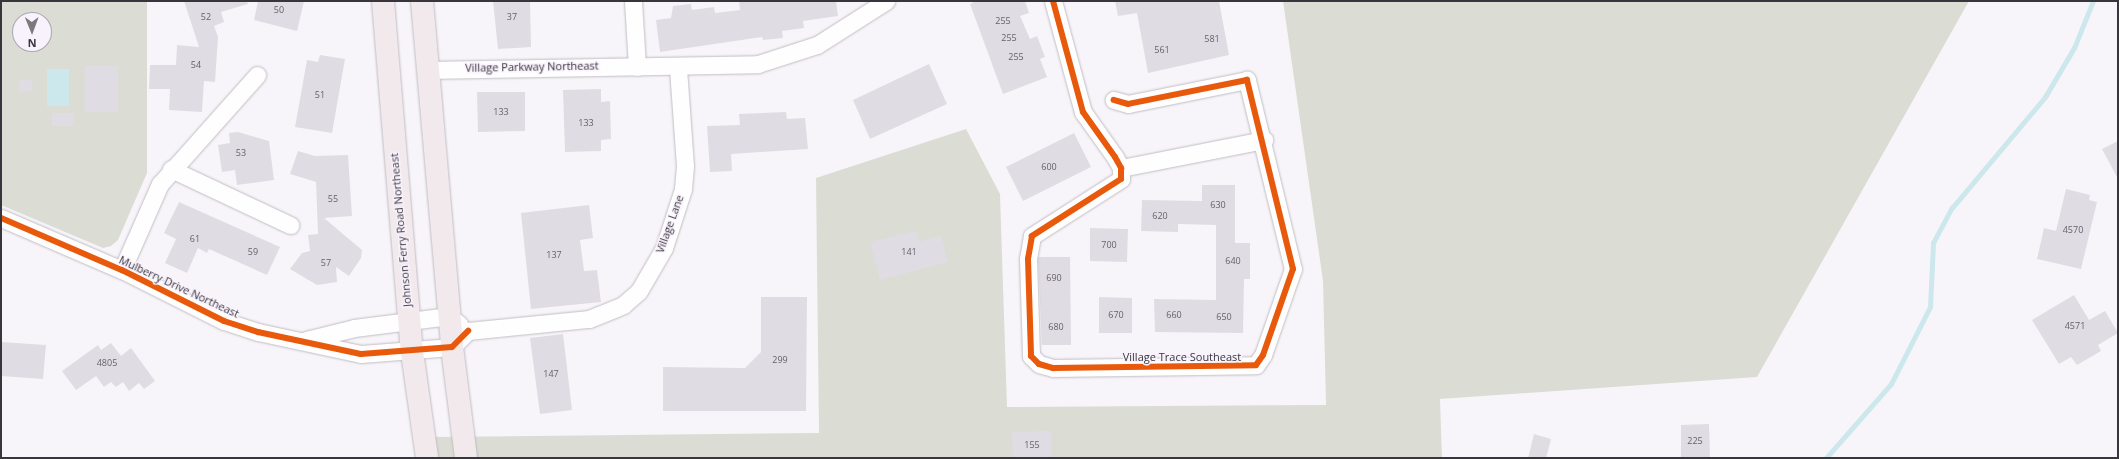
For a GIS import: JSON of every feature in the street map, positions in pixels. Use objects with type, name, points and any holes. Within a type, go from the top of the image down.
[{"type":"main road","name":"Johnson Ferry Road Northeast","points":[[383,1],[409,321],[427,458]]},
{"type":"main road","points":[[422,1],[426,70],[449,316],[466,458]]},
{"type":"street","points":[[633,1],[637,67]]},
{"type":"street","name":"Village Parkway Northeast","points":[[426,70],[726,67],[782,58],[817,45],[886,1]]},
{"type":"street","points":[[1053,1],[1083,112],[1121,168],[1264,140]]},
{"type":"street","name":"Village Lane","points":[[468,331],[589,319],[623,305],[639,291],[664,248],[682,189],[684,166],[678,68]]},
{"type":"street","points":[[122,270],[160,184],[171,169],[257,74]]},
{"type":"street","name":"Village Trace Southeast","points":[[1114,100],[1128,104],[1247,80],[1264,140],[1293,269],[1263,356],[1256,365],[1244,367],[1053,368],[1039,364],[1031,356],[1028,260],[1032,236],[1112,186],[1121,179],[1121,168]]},
{"type":"street","points":[[171,169],[290,225]]},
{"type":"street","name":"Mulberry Drive Northeast","points":[[1,218],[122,270],[224,321],[360,354],[412,352],[452,347]]},
{"type":"street","name":"Mulberry Drive Northeast","points":[[306,340],[354,328],[449,316]]},
{"type":"street","points":[[449,316],[468,331],[452,347]]},
{"type":"shaded area","points":[[1,1],[147,1],[147,173],[118,240],[111,246],[103,248],[1,205]]},
{"type":"shaded area","points":[[1283,1],[1969,1],[1757,377],[1440,399],[1442,458],[437,458],[433,437],[819,433],[816,178],[966,129],[1000,194],[1007,407],[1326,405],[1323,281]]},
{"type":"water","points":[[47,69],[69,69],[69,106],[47,106]]},
{"type":"building","points":[[184,1],[247,1],[248,4],[221,12],[224,22],[214,26],[218,37],[215,82],[204,81],[202,112],[169,110],[170,89],[149,89],[150,65],[176,65],[177,45],[199,47]]},
{"type":"building","points":[[258,1],[304,1],[297,31],[254,20]]},
{"type":"building","points":[[493,1],[530,1],[531,47],[498,49]]},
{"type":"building","points":[[739,1],[836,1],[838,16],[803,21],[804,28],[782,31],[783,38],[763,40],[762,37],[660,52],[656,20],[671,18],[673,6],[691,4],[692,10],[714,7],[715,13],[740,10]]},
{"type":"building","points":[[976,1],[1025,1],[1029,13],[1020,16],[1030,39],[1037,36],[1045,57],[1040,59],[1047,77],[1003,94],[970,4]]},
{"type":"building","points":[[1115,1],[1219,1],[1229,55],[1148,73],[1137,13],[1118,16]]},
{"type":"building","points":[[320,55],[345,59],[332,133],[295,127],[307,60],[318,62]]},
{"type":"building","points":[[929,64],[947,104],[870,139],[853,100]]},
{"type":"building","points":[[85,66],[118,66],[118,112],[85,112]]},
{"type":"building","points":[[19,80],[32,80],[33,91],[19,92]]},
{"type":"building","points":[[601,89],[601,102],[610,101],[611,139],[601,140],[601,151],[565,152],[563,90]]},
{"type":"building","points":[[477,92],[525,92],[525,131],[478,132]]},
{"type":"building","points":[[786,112],[787,119],[805,118],[808,149],[731,154],[732,171],[710,172],[707,126],[740,125],[739,114]]},
{"type":"building","points":[[52,113],[74,113],[74,126],[52,126]]},
{"type":"building","points":[[238,132],[269,141],[274,180],[237,185],[235,170],[222,172],[218,145],[230,143],[229,133]]},
{"type":"building","points":[[1074,133],[1091,167],[1023,201],[1006,167]]},
{"type":"building","points":[[2118,141],[2118,179],[2102,149]]},
{"type":"building","points":[[298,151],[315,156],[348,155],[352,216],[324,218],[362,250],[361,258],[349,276],[336,267],[337,282],[317,285],[290,269],[302,253],[310,251],[308,235],[318,234],[316,182],[290,174]]},
{"type":"building","points":[[1202,185],[1235,185],[1235,243],[1250,243],[1250,279],[1244,279],[1243,333],[1155,332],[1154,299],[1216,300],[1216,225],[1178,224],[1178,232],[1141,231],[1142,200],[1202,201]]},
{"type":"building","points":[[2066,189],[2090,195],[2089,200],[2097,202],[2081,269],[2037,259],[2044,228],[2056,231]]},
{"type":"building","points":[[179,202],[280,247],[267,275],[209,249],[207,253],[198,248],[187,273],[165,263],[176,239],[164,233]]},
{"type":"building","points":[[589,205],[593,238],[580,240],[584,271],[597,270],[601,302],[531,309],[521,213]]},
{"type":"building","points":[[1090,228],[1128,229],[1127,262],[1090,261]]},
{"type":"building","points":[[916,231],[919,242],[941,236],[948,262],[880,280],[870,242]]},
{"type":"building","points":[[1038,257],[1070,257],[1071,345],[1042,345]]},
{"type":"building","points":[[2074,295],[2089,320],[2105,311],[2118,333],[2098,345],[2101,351],[2077,365],[2071,357],[2059,364],[2032,320]]},
{"type":"building","points":[[761,297],[807,297],[806,411],[663,411],[663,367],[745,368],[761,352]]},
{"type":"building","points":[[1099,297],[1132,298],[1132,333],[1099,333]]},
{"type":"building","points":[[563,334],[572,410],[540,414],[530,338]]},
{"type":"building","points":[[1,342],[46,345],[43,379],[1,376]]},
{"type":"building","points":[[111,343],[121,356],[131,348],[155,381],[144,389],[139,383],[129,391],[123,382],[116,387],[111,382],[104,387],[96,376],[76,390],[62,371],[98,345],[101,350]]},
{"type":"building","points":[[1709,424],[1710,458],[1681,458],[1681,425]]},
{"type":"building","points":[[1051,431],[1051,458],[1013,458],[1012,432]]},
{"type":"building","points":[[1534,434],[1551,439],[1546,458],[1528,458]]},
{"type":"waterway","points":[[1826,458],[1891,384],[1930,307],[1933,243],[1952,208],[2045,97],[2074,48],[2093,1]]},
{"type":"cycle path","points":[[1053,1],[1083,112],[1115,157],[1121,168],[1121,179],[1032,236],[1028,259],[1031,356],[1039,364],[1053,368],[1256,365],[1263,355],[1293,269],[1247,80],[1128,104],[1114,100]]},
{"type":"cycle path","points":[[1,218],[122,270],[224,321],[258,332],[361,354],[452,347],[468,331]]}]
